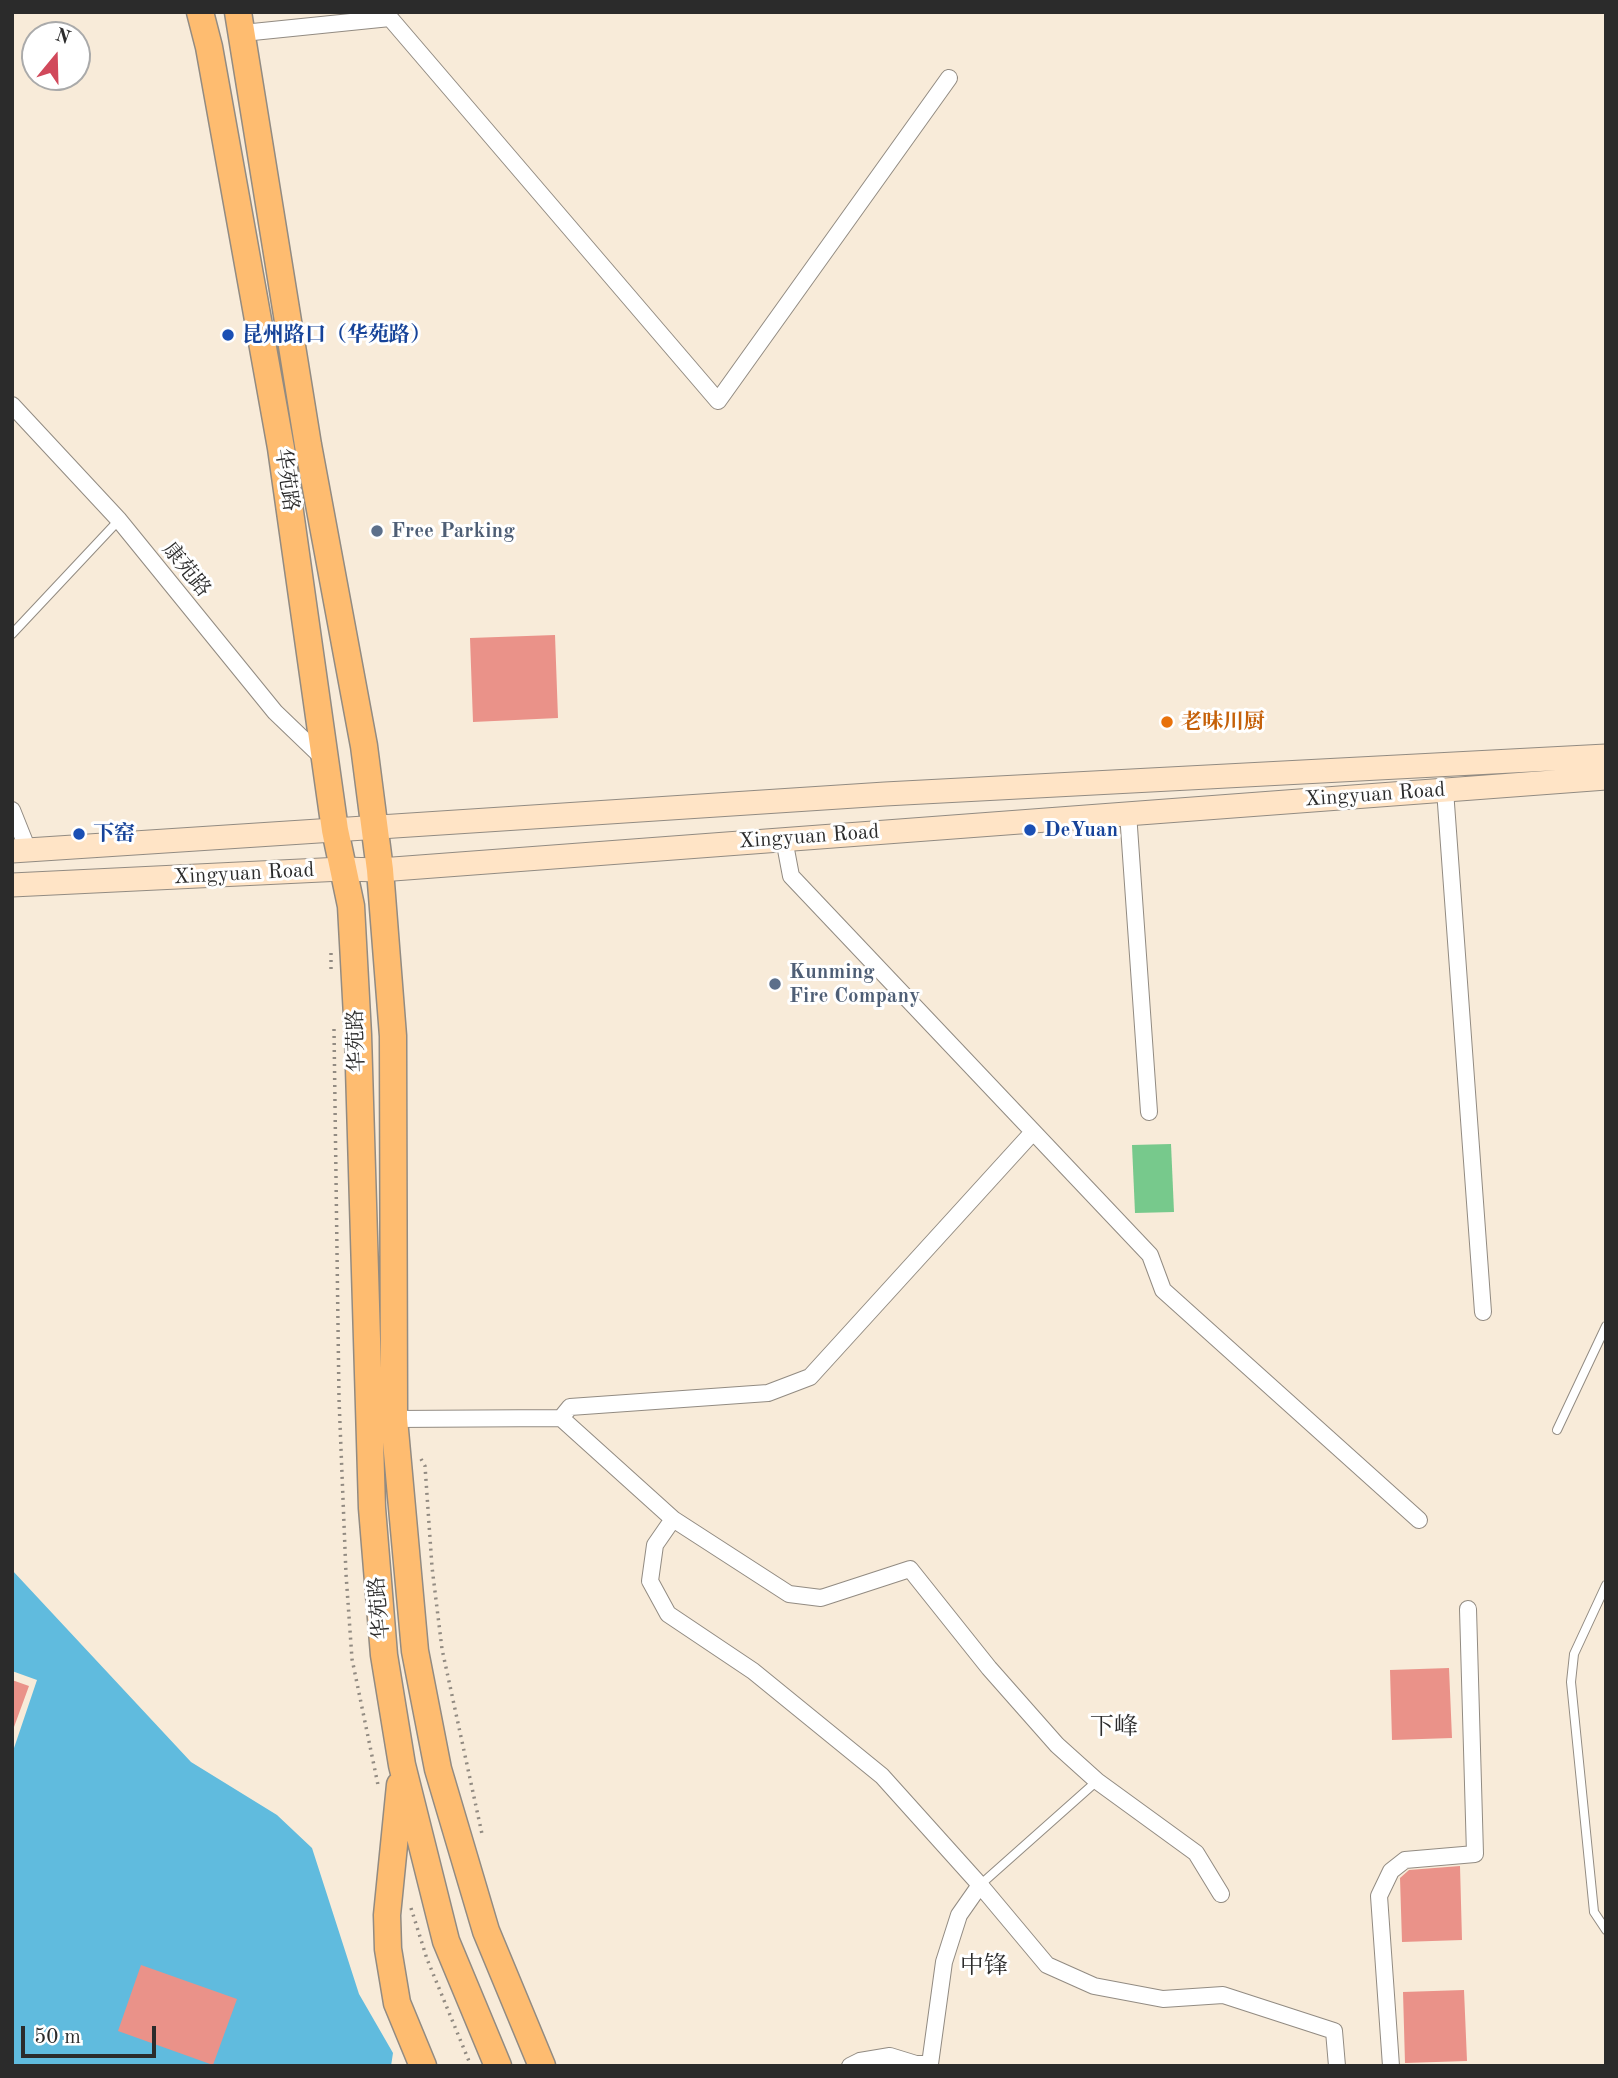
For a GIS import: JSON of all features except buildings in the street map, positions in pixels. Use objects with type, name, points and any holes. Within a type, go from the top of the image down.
[{"type":"main road","name":"华苑路","points":[[200,12],[209,47],[281,448],[335,830],[351,906],[358,1035],[372,1508],[384,1656],[402,1765],[446,1941],[498,2066]]},
{"type":"main road","name":"华苑路","points":[[240,23],[308,445],[363,746],[380,870],[393,1036],[394,1419],[415,1651],[438,1769],[486,1931],[542,2066]]},
{"type":"main road","name":"Xingyuan Road","points":[[20,851],[898,793],[1606,756]]},
{"type":"main road","name":"Xingyuan Road","points":[[12,884],[342,869],[380,870],[1606,778]]},
{"type":"main road","points":[[402,1765],[387,1915],[388,1949],[397,2003],[423,2066]]},
{"type":"street","points":[[240,23],[390,18],[718,401],[949,78]]},
{"type":"street","name":"康苑路","points":[[12,405],[119,520],[275,712],[327,762]]},
{"type":"street","points":[[1445,790],[1483,1312]]},
{"type":"street","points":[[12,810],[20,851]]},
{"type":"street","points":[[1128,813],[1149,1111]]},
{"type":"street","points":[[784,839],[790,876],[1150,1255],[1163,1290],[1419,1520]]},
{"type":"street","points":[[561,1418],[570,1407],[768,1393],[810,1377],[1033,1132]]},
{"type":"street","points":[[394,1419],[561,1418],[673,1519],[789,1594],[821,1598],[910,1569],[989,1668],[1057,1745],[1097,1781],[1196,1853],[1221,1894]]},
{"type":"street","points":[[673,1519],[655,1545],[650,1581],[668,1614],[753,1671],[882,1776],[980,1885],[1047,1965],[1094,1986],[1163,1999],[1223,1995],[1334,2031],[1337,2066]]},
{"type":"street","points":[[1391,2066],[1379,1896],[1391,1871],[1405,1860],[1475,1854],[1468,1608]]},
{"type":"street","points":[[850,2066],[860,2061],[890,2056],[930,2065],[944,1962],[959,1915],[980,1885]]},
{"type":"lane","points":[[12,634],[119,520]]},
{"type":"lane","points":[[1557,1430],[1606,1326]]},
{"type":"lane","points":[[1606,1585],[1574,1654],[1571,1682],[1594,1912],[1606,1930]]},
{"type":"lane","points":[[980,1885],[1097,1781]]},
{"type":"path","points":[[419,1457],[425,1466],[432,1567],[442,1649],[484,1844]]},
{"type":"green space","points":[[1171,1144],[1174,1212],[1135,1213],[1132,1145]]},
{"type":"water","points":[[12,1570],[191,1762],[277,1815],[312,1848],[359,1994],[393,2053],[391,2066],[12,2066],[12,1754],[37,1680],[12,1671]]},
{"type":"place","name":"昆州路口（华苑路）","points":[[228,335]]},
{"type":"place","name":"Free Parking","points":[[377,531]]},
{"type":"place","name":"老味川厨","points":[[1167,722]]},
{"type":"place","name":"DeYuan","points":[[1030,830]]},
{"type":"place","name":"下窑","points":[[79,834]]},
{"type":"place","name":"Kunming Fire Company","points":[[775,984]]},
{"type":"district","name":"下峰","points":[[1114,1728]]},
{"type":"district","name":"中锋","points":[[984,1967]]}]
